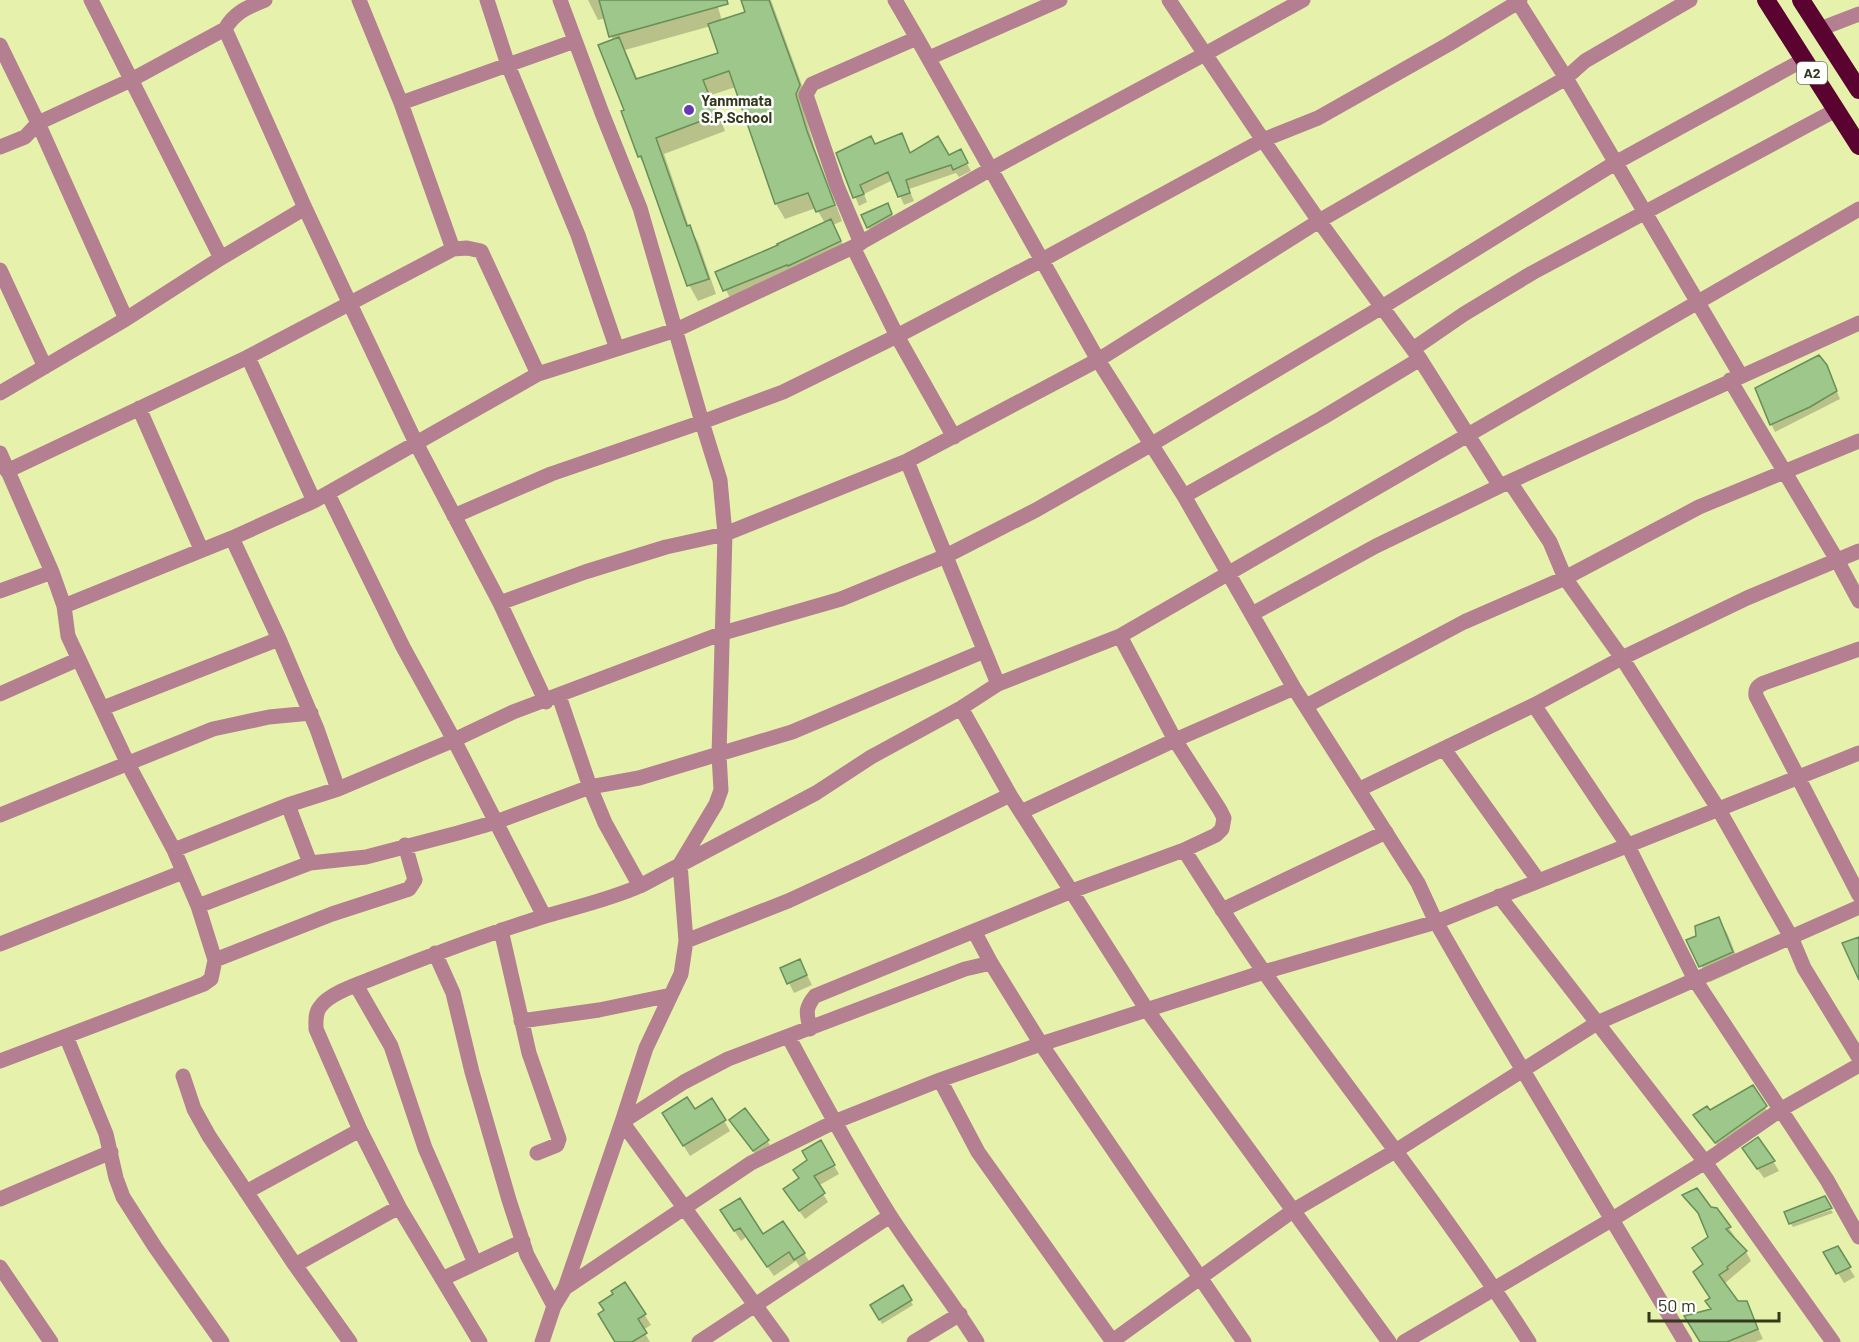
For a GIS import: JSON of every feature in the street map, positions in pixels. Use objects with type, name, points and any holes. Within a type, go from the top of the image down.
[{"type":"highway","name":"A2","points":[[1766,0],[1859,146]]},
{"type":"highway","name":"A2","points":[[1801,0],[1859,90]]},
{"type":"street","points":[[91,0],[221,258]]},
{"type":"street","points":[[0,147],[25,137],[38,123],[131,80],[225,28],[232,18],[244,9],[265,0]]},
{"type":"street","points":[[359,0],[401,103],[453,249]]},
{"type":"street","points":[[487,0],[508,65],[578,235],[617,349]]},
{"type":"street","points":[[542,1342],[554,1306],[565,1288],[646,1048],[681,974],[686,941],[680,864],[716,804],[721,790],[719,755],[725,534],[720,480],[640,207],[560,0]]},
{"type":"street","points":[[896,0],[1098,360],[1184,496],[1294,688],[1418,883],[1436,922],[1684,1342]]},
{"type":"street","points":[[929,58],[1060,0]]},
{"type":"street","points":[[1169,0],[1319,221],[1417,354],[1467,435],[1550,542],[1565,578],[1622,658],[1719,810],[1791,937],[1804,968],[1859,1058]]},
{"type":"street","points":[[64,606],[232,538],[314,501],[538,374],[676,330],[857,245],[1303,0]]},
{"type":"street","points":[[500,603],[585,572],[666,547],[725,534],[907,461],[954,438],[1098,360],[1319,221],[1566,78],[1586,61],[1690,0]]},
{"type":"street","points":[[454,516],[559,471],[783,392],[897,336],[1042,260],[1263,140],[1318,118],[1449,44],[1518,1],[1698,302],[1785,474],[1859,601]]},
{"type":"street","points":[[1820,29],[1859,14]]},
{"type":"street","points":[[225,28],[305,208],[417,443],[552,699],[605,823],[640,886]]},
{"type":"street","points":[[917,38],[813,84],[806,95],[857,245],[897,336],[954,438]]},
{"type":"street","points":[[401,103],[575,41]]},
{"type":"street","points":[[0,47],[38,123],[126,319]]},
{"type":"street","points":[[174,850],[288,805],[338,789],[454,740],[513,712],[723,633],[841,599],[946,556],[1036,510],[1152,444],[1382,307],[1615,163],[1803,60]]},
{"type":"street","points":[[1184,496],[1322,418],[1417,354],[1464,314],[1532,273],[1836,110]]},
{"type":"street","points":[[0,393],[126,319],[305,208]]},
{"type":"street","points":[[480,1342],[399,1207],[360,1130],[316,1029],[315,1017],[320,1006],[356,985],[435,953],[544,916],[615,897],[768,820],[816,793],[871,757],[961,708],[998,684],[1120,636],[1859,209]]},
{"type":"street","points":[[7,471],[248,357],[453,249],[467,248],[481,251],[538,374]]},
{"type":"street","points":[[0,270],[45,367]]},
{"type":"street","points":[[1252,614],[1376,546],[1505,484],[1859,323]]},
{"type":"street","points":[[248,357],[314,501]]},
{"type":"street","points":[[139,408],[201,549]]},
{"type":"street","points":[[1306,705],[1464,622],[1565,578],[1699,507],[1785,474],[1859,441]]},
{"type":"street","points":[[0,453],[52,572],[64,606],[68,636],[128,764],[174,850],[198,906],[215,960],[211,979],[204,984],[0,1061]]},
{"type":"street","points":[[907,461],[998,684]]},
{"type":"street","points":[[328,494],[403,647],[454,740],[544,916]]},
{"type":"street","points":[[232,538],[311,713],[338,789]]},
{"type":"street","points":[[1360,789],[1747,598],[1859,551]]},
{"type":"street","points":[[0,591],[52,572]]},
{"type":"street","points":[[810,1029],[806,1012],[808,1004],[815,996],[1072,891],[1184,850],[1216,835],[1222,829],[1224,819],[1220,810],[1175,740],[1120,636]]},
{"type":"street","points":[[103,708],[279,639]]},
{"type":"street","points":[[1859,649],[1764,683],[1758,686],[1756,691],[1756,696],[1859,895]]},
{"type":"street","points":[[198,906],[310,863],[366,857],[496,822],[590,787],[639,778],[792,732],[984,651]]},
{"type":"street","points":[[0,694],[80,659]]},
{"type":"street","points":[[1021,812],[1175,740],[1294,688]]},
{"type":"street","points":[[1534,705],[1627,844],[1695,980],[1827,1180],[1859,1237]]},
{"type":"street","points":[[961,708],[1010,795],[1148,1010],[1389,1342]]},
{"type":"street","points":[[0,815],[213,729],[269,717],[311,713]]},
{"type":"street","points":[[1444,749],[1538,880]]},
{"type":"street","points":[[565,1288],[751,1163],[834,1122],[940,1080],[1041,1044],[1264,972],[1436,922],[1859,753]]},
{"type":"street","points":[[686,941],[788,901],[1010,795]]},
{"type":"street","points":[[288,805],[310,863]]},
{"type":"street","points":[[1222,910],[1386,832]]},
{"type":"street","points":[[215,960],[323,918],[409,889],[415,880],[405,845]]},
{"type":"street","points":[[1184,850],[1264,972],[1396,1150],[1494,1287],[1529,1342]]},
{"type":"street","points":[[0,944],[183,872]]},
{"type":"street","points":[[1499,896],[1706,1162],[1833,1342]]},
{"type":"street","points":[[940,1080],[978,1152],[1112,1342],[1294,1210],[1396,1150],[1597,1023],[1859,907]]},
{"type":"street","points":[[501,930],[529,1053],[560,1139],[557,1145],[537,1153]]},
{"type":"street","points":[[974,931],[1041,1044],[1244,1342]]},
{"type":"street","points":[[435,953],[453,993],[490,1139],[527,1255],[554,1306]]},
{"type":"street","points":[[622,1122],[684,1082],[728,1059],[965,969],[991,963]]},
{"type":"street","points":[[356,985],[391,1046],[425,1148],[475,1263]]},
{"type":"street","points":[[521,1020],[599,1010],[671,995]]},
{"type":"street","points":[[66,1036],[106,1134],[116,1178],[123,1197],[222,1342]]},
{"type":"street","points":[[788,1036],[834,1122],[890,1216],[960,1314],[977,1342]]},
{"type":"street","points":[[1404,1342],[1611,1220],[1706,1162],[1780,1110],[1859,1065]]},
{"type":"street","points":[[183,1076],[194,1109],[208,1136],[294,1265],[350,1342]]},
{"type":"street","points":[[622,1122],[782,1342]]},
{"type":"street","points":[[246,1192],[360,1130]]},
{"type":"street","points":[[0,1199],[111,1152]]},
{"type":"street","points":[[294,1265],[399,1207]]},
{"type":"street","points":[[699,1342],[890,1216]]},
{"type":"street","points":[[442,1279],[523,1241]]},
{"type":"street","points":[[0,1267],[51,1342]]},
{"type":"street","points":[[914,1342],[960,1314]]},
{"type":"building","points":[[599,0],[727,0],[728,4],[609,37]]},
{"type":"building","points":[[741,0],[769,0],[800,85],[796,94],[807,131],[835,205],[816,212],[808,193],[775,204],[729,71],[703,80],[717,115],[656,138],[687,226],[690,225],[709,279],[687,286],[641,156],[638,157],[621,111],[624,110],[598,45],[619,37],[636,79],[718,53],[708,24],[745,12]]},
{"type":"building","points":[[902,133],[910,153],[938,136],[949,155],[961,149],[968,163],[953,170],[951,165],[906,180],[910,193],[898,197],[888,172],[860,185],[864,194],[853,198],[836,153],[871,136],[875,144]]},
{"type":"building","points":[[888,203],[892,214],[867,228],[861,215]]},
{"type":"building","points":[[831,219],[841,241],[788,266],[723,291],[715,272]]},
{"type":"building","points":[[1819,355],[1827,365],[1837,391],[1810,407],[1770,425],[1755,388]]},
{"type":"building","points":[[1719,917],[1733,952],[1699,967],[1686,940],[1696,936],[1695,926]]},
{"type":"building","points":[[1859,937],[1859,980],[1842,943]]},
{"type":"building","points":[[800,959],[807,975],[787,984],[780,968]]},
{"type":"building","points":[[1753,1085],[1767,1106],[1715,1143],[1693,1115],[1707,1106],[1710,1110]]},
{"type":"building","points":[[687,1097],[695,1109],[712,1098],[726,1120],[683,1146],[662,1113]]},
{"type":"building","points":[[745,1108],[769,1140],[753,1151],[729,1120]]},
{"type":"building","points":[[1758,1137],[1775,1161],[1757,1169],[1742,1148]]},
{"type":"building","points":[[821,1140],[835,1165],[814,1176],[825,1193],[799,1211],[783,1189],[799,1178],[793,1170],[807,1160],[802,1151]]},
{"type":"building","points":[[1697,1188],[1711,1207],[1717,1208],[1731,1227],[1726,1229],[1747,1251],[1719,1275],[1738,1301],[1747,1301],[1758,1329],[1727,1342],[1700,1342],[1684,1316],[1711,1309],[1705,1301],[1710,1298],[1693,1272],[1703,1264],[1692,1248],[1708,1237],[1698,1213],[1682,1195]]},
{"type":"building","points":[[1825,1196],[1832,1208],[1789,1224],[1784,1212]]},
{"type":"building","points":[[740,1198],[763,1234],[783,1221],[805,1253],[794,1260],[789,1252],[767,1267],[740,1228],[734,1231],[720,1210]]},
{"type":"building","points":[[1838,1246],[1851,1267],[1836,1274],[1823,1252]]},
{"type":"building","points":[[625,1282],[646,1314],[638,1319],[647,1333],[632,1342],[615,1342],[598,1314],[604,1310],[599,1303]]},
{"type":"building","points":[[903,1285],[912,1300],[879,1320],[870,1305]]},
{"type":"place","name":"Yanmmata S.P.School","points":[[689,110]]}]
